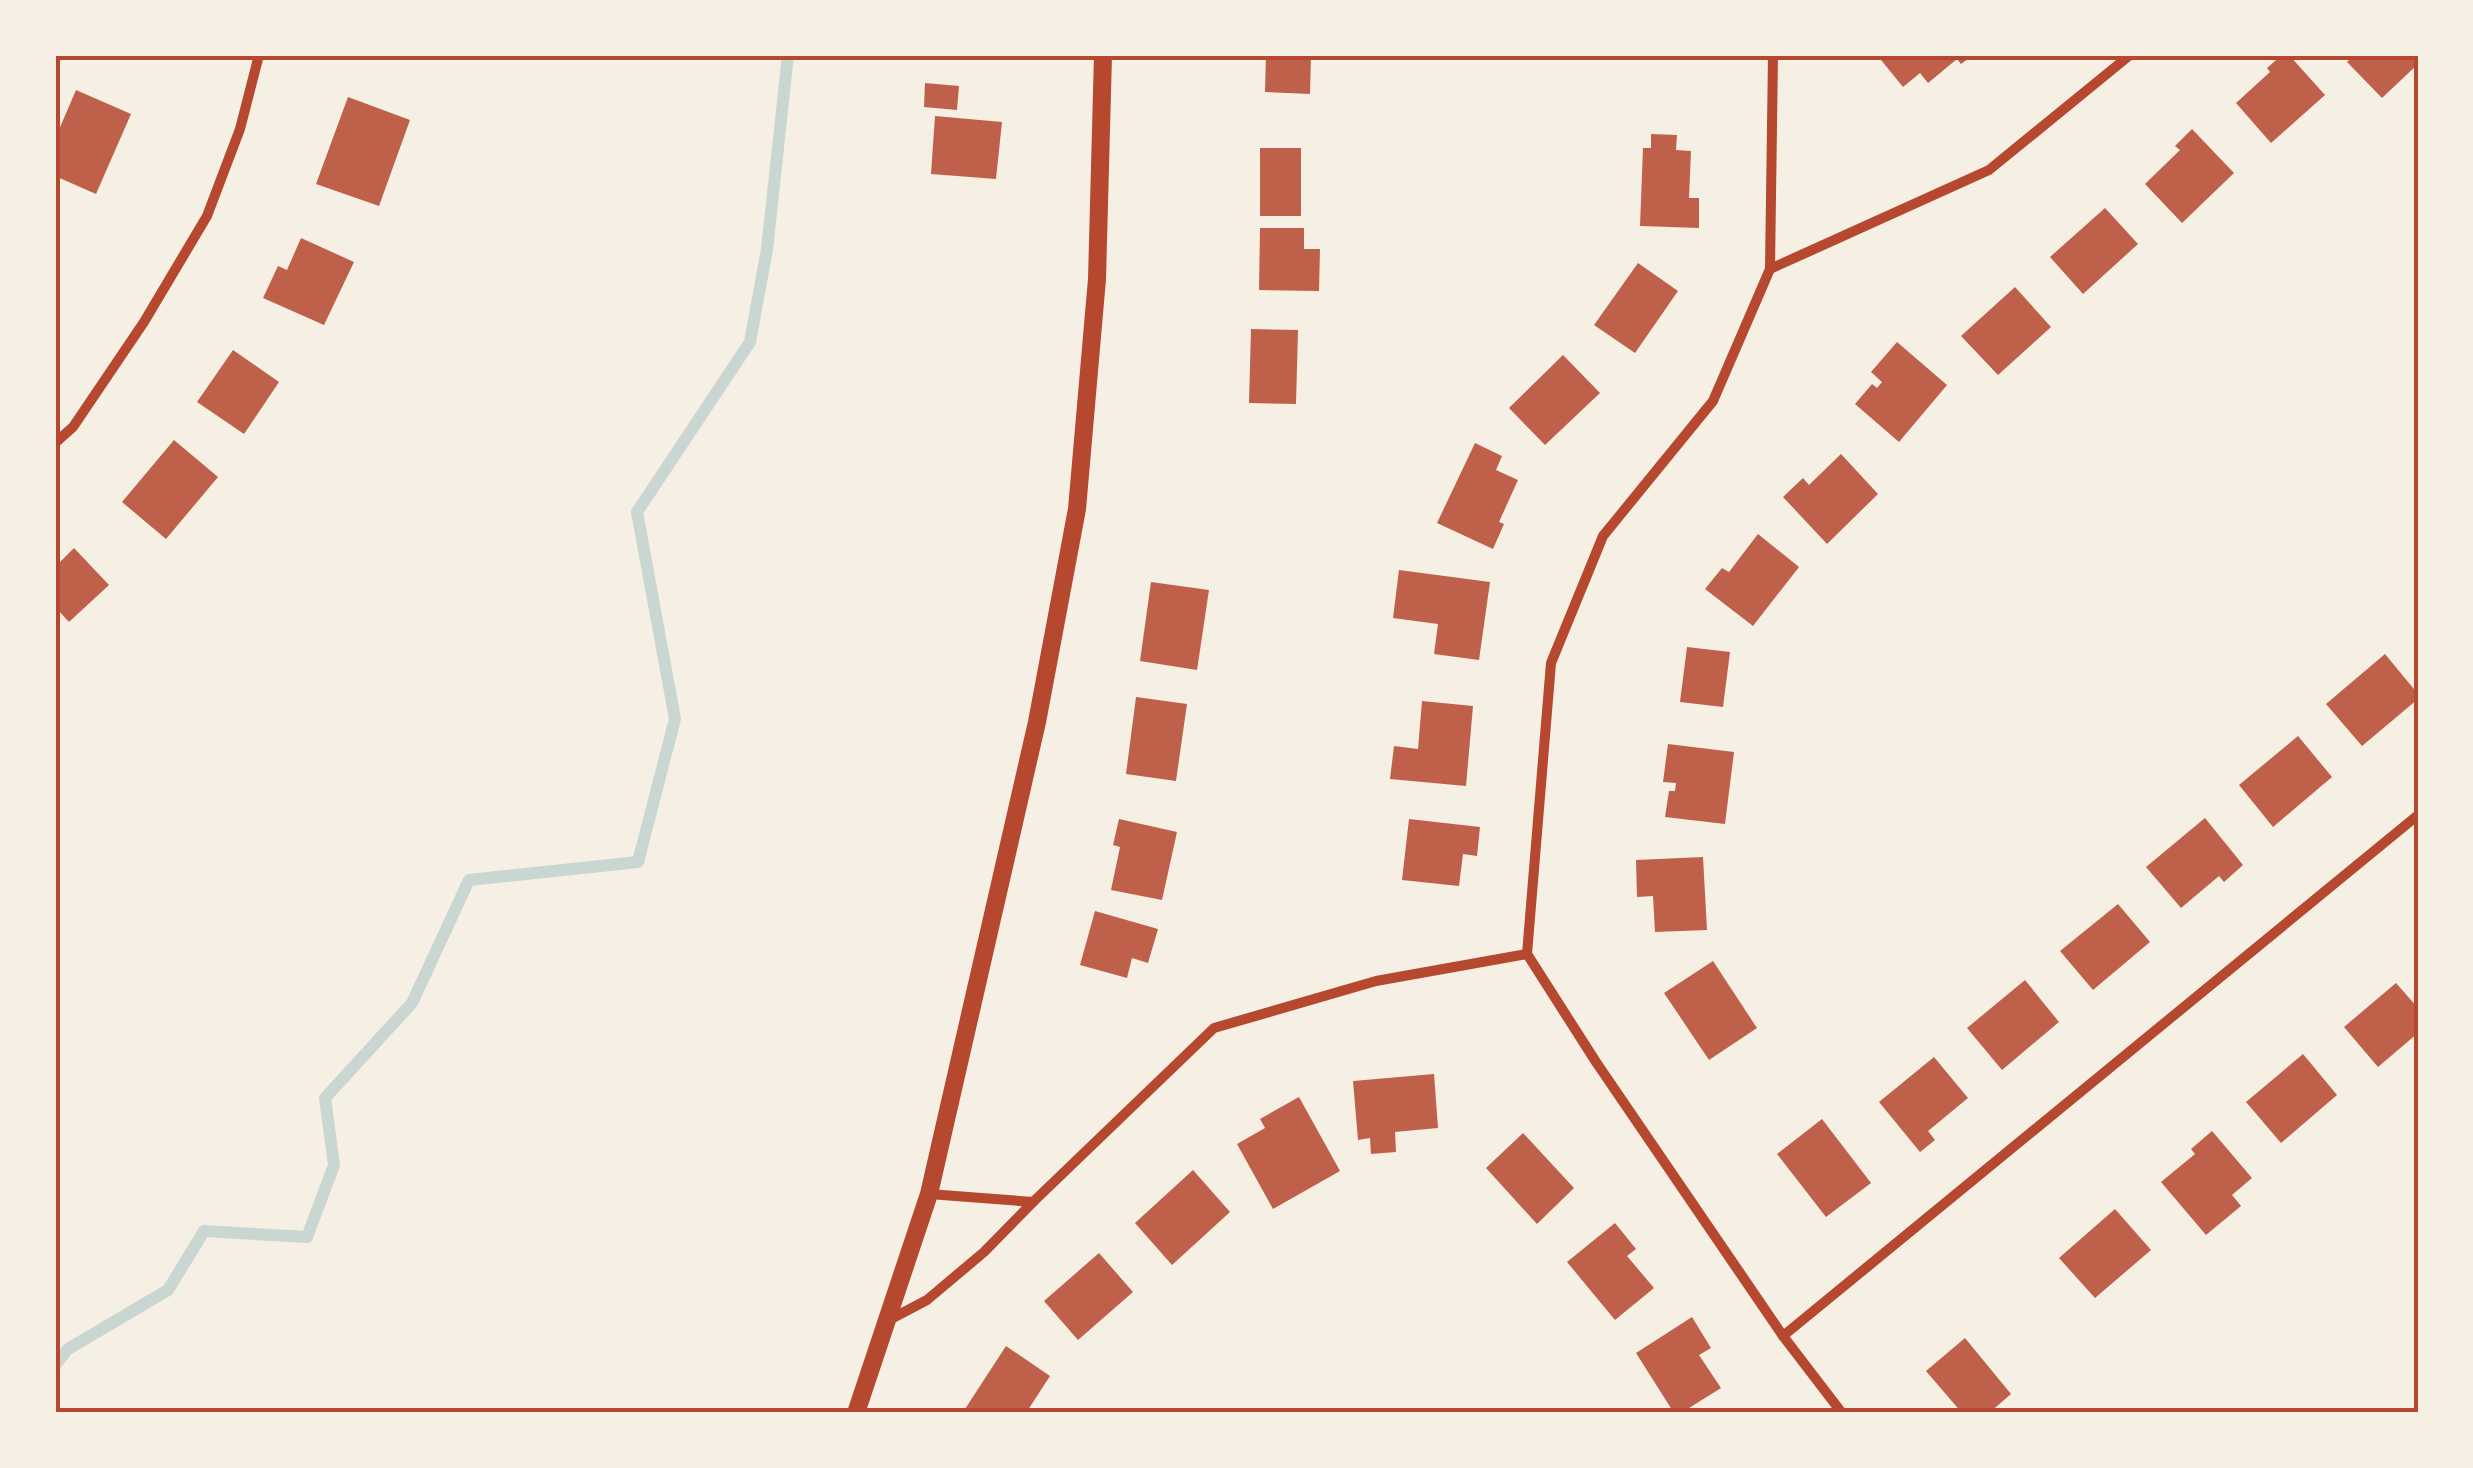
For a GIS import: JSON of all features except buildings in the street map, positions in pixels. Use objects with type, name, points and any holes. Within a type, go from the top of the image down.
[{"type":"street","points":[[55,443],[73,428],[134,337],[206,216],[240,129],[260,55]]},
{"type":"street","points":[[856,1413],[929,1194],[1037,722],[1077,509],[1098,278],[1103,55]]},
{"type":"street","points":[[1773,55],[1770,269],[1713,401],[1603,536],[1551,663],[1527,954],[1783,1336],[1842,1413]]},
{"type":"street","points":[[1770,269],[1989,170],[2130,55]]},
{"type":"street","points":[[1783,1336],[2418,816]]},
{"type":"street","points":[[888,1320],[927,1300],[984,1252],[1214,1028],[1376,980],[1527,954]]},
{"type":"street","points":[[929,1194],[1032,1202]]},
{"type":"waterway","points":[[55,1365],[68,1349],[168,1290],[204,1231],[307,1237],[334,1165],[325,1098],[412,1003],[469,880],[638,862],[675,719],[637,512],[750,342],[767,249],[788,55]]}]
